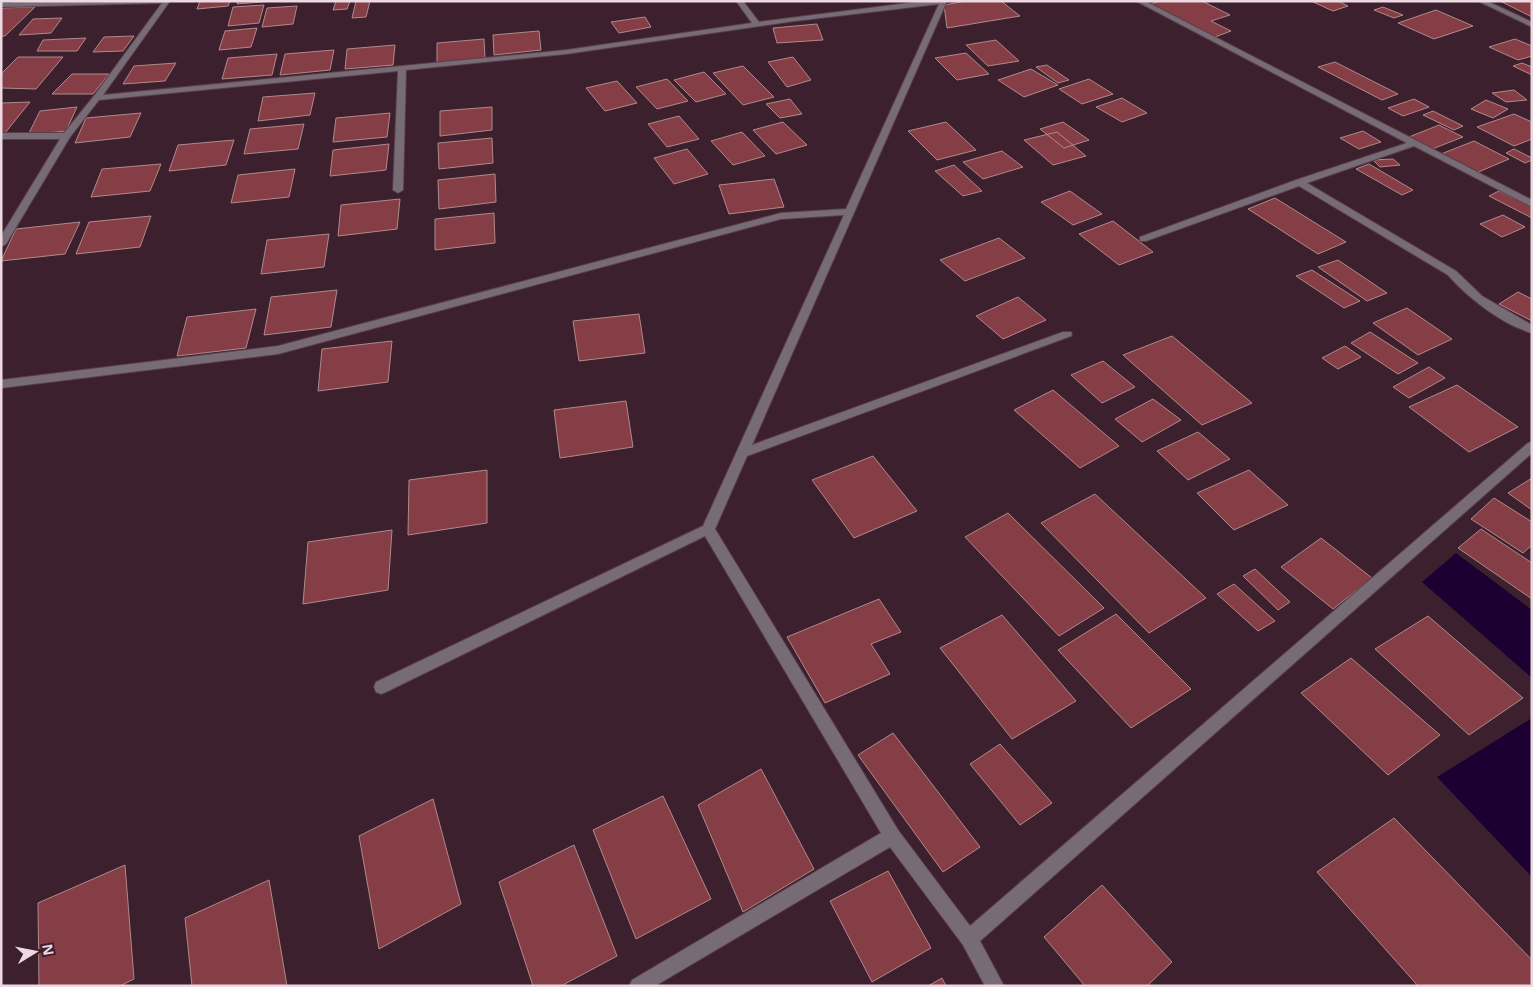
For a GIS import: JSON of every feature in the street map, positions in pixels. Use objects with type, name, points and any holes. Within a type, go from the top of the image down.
[{"type":"street","points":[[1,5],[166,1]]},
{"type":"street","points":[[1,244],[66,136],[97,98],[166,1]]},
{"type":"street","points":[[739,1],[757,25]]},
{"type":"street","points":[[97,98],[402,70],[566,52],[943,1]]},
{"type":"street","points":[[381,686],[417,667],[708,529],[943,1]]},
{"type":"street","points":[[1139,1],[1532,204]]},
{"type":"street","points":[[1481,1],[1532,25]]},
{"type":"street","points":[[398,190],[402,70]]},
{"type":"street","points":[[1,136],[66,136]]},
{"type":"street","points":[[1143,239],[1299,182],[1415,143]]},
{"type":"street","points":[[1299,182],[1452,273],[1477,298],[1532,330]]},
{"type":"street","points":[[1,384],[278,350],[781,216],[850,212]]},
{"type":"street","points":[[742,453],[1066,334]]},
{"type":"street","points":[[970,939],[1532,446]]},
{"type":"street","points":[[708,529],[892,836],[970,939],[995,986]]},
{"type":"street","points":[[638,986],[892,836]]},
{"type":"shaded area","points":[[1456,553],[1532,610],[1532,678],[1422,582]]},
{"type":"shaded area","points":[[1532,718],[1532,877],[1437,777]]},
{"type":"building","points":[[200,1],[230,1],[228,6],[197,9]]},
{"type":"building","points":[[238,1],[274,1],[237,4]]},
{"type":"building","points":[[336,1],[350,1],[347,9],[333,10]]},
{"type":"building","points":[[356,1],[370,1],[366,17],[352,18]]},
{"type":"building","points":[[966,1],[1001,1],[1020,16],[947,28],[944,5]]},
{"type":"building","points":[[1160,1],[1202,1],[1230,15],[1211,21],[1231,31],[1215,37],[1150,4]]},
{"type":"building","points":[[1311,1],[1338,1],[1348,6],[1333,11]]},
{"type":"building","points":[[1500,1],[1532,1],[1532,17]]},
{"type":"building","points":[[264,5],[259,23],[228,26],[233,7]]},
{"type":"building","points":[[297,6],[293,24],[262,27],[267,8]]},
{"type":"building","points":[[35,7],[5,36],[1,36],[1,8]]},
{"type":"building","points":[[1383,7],[1403,15],[1394,18],[1374,10]]},
{"type":"building","points":[[1436,10],[1473,26],[1434,39],[1398,23]]},
{"type":"building","points":[[645,17],[651,27],[619,33],[611,22]]},
{"type":"building","points":[[62,18],[51,33],[19,35],[33,19]]},
{"type":"building","points":[[817,24],[823,40],[777,43],[773,28]]},
{"type":"building","points":[[257,28],[251,47],[219,50],[225,31]]},
{"type":"building","points":[[539,31],[541,50],[494,55],[493,35]]},
{"type":"building","points":[[134,36],[123,51],[93,52],[104,37]]},
{"type":"building","points":[[86,38],[77,51],[37,51],[43,40]]},
{"type":"building","points":[[484,39],[485,58],[437,63],[437,43]]},
{"type":"building","points":[[1515,39],[1532,46],[1532,56],[1518,60],[1489,47]]},
{"type":"building","points":[[996,40],[1019,61],[988,66],[966,45]]},
{"type":"building","points":[[395,45],[393,65],[345,69],[347,49]]},
{"type":"building","points":[[334,50],[330,70],[280,75],[285,54]]},
{"type":"building","points":[[966,53],[989,74],[957,80],[935,58]]},
{"type":"building","points":[[277,54],[272,75],[222,79],[228,58]]},
{"type":"building","points":[[18,57],[63,57],[36,89],[1,88],[1,74]]},
{"type":"building","points":[[793,57],[811,80],[787,87],[768,62]]},
{"type":"building","points":[[1335,62],[1398,94],[1382,100],[1318,67]]},
{"type":"building","points":[[176,63],[165,81],[123,84],[134,66]]},
{"type":"building","points":[[1522,63],[1532,67],[1532,75],[1513,66]]},
{"type":"building","points":[[1047,65],[1069,80],[1058,83],[1036,67]]},
{"type":"building","points":[[743,66],[774,97],[743,105],[713,73]]},
{"type":"building","points":[[1031,69],[1058,85],[1024,97],[998,80]]},
{"type":"building","points":[[704,72],[726,94],[696,102],[674,80]]},
{"type":"building","points":[[72,74],[109,74],[93,94],[52,94]]},
{"type":"building","points":[[667,79],[688,101],[657,109],[636,87]]},
{"type":"building","points":[[1089,79],[1113,94],[1082,104],[1059,89]]},
{"type":"building","points":[[617,81],[637,103],[605,111],[586,88]]},
{"type":"building","points":[[1514,90],[1527,100],[1506,102],[1492,93]]},
{"type":"building","points":[[315,93],[310,115],[258,121],[263,97]]},
{"type":"building","points":[[1122,98],[1147,113],[1122,122],[1096,107]]},
{"type":"building","points":[[790,99],[802,114],[780,118],[766,104]]},
{"type":"building","points":[[1414,99],[1429,107],[1403,116],[1388,108]]},
{"type":"building","points":[[1486,100],[1508,109],[1493,118],[1471,109]]},
{"type":"building","points":[[30,102],[5,133],[1,133],[1,103]]},
{"type":"building","points":[[77,107],[66,131],[28,135],[40,111]]},
{"type":"building","points":[[492,107],[492,130],[440,136],[440,111]]},
{"type":"building","points":[[1433,111],[1463,126],[1454,130],[1423,115]]},
{"type":"building","points":[[141,113],[130,137],[75,143],[86,118]]},
{"type":"building","points":[[390,113],[387,137],[333,142],[336,118]]},
{"type":"building","points":[[1514,114],[1532,122],[1532,139],[1514,146],[1477,127]]},
{"type":"building","points":[[679,116],[699,139],[667,147],[648,124]]},
{"type":"building","points":[[783,122],[807,145],[776,154],[753,130]]},
{"type":"building","points":[[946,122],[976,150],[937,160],[908,131]]},
{"type":"building","points":[[1063,122],[1089,140],[1064,148],[1040,129]]},
{"type":"building","points":[[304,124],[298,149],[244,154],[250,129]]},
{"type":"building","points":[[1439,125],[1463,137],[1432,149],[1409,137]]},
{"type":"building","points":[[1363,131],[1381,142],[1359,149],[1340,138]]},
{"type":"building","points":[[742,132],[765,156],[733,165],[711,141]]},
{"type":"building","points":[[1057,132],[1086,156],[1053,165],[1024,140]]},
{"type":"building","points":[[492,138],[493,163],[439,169],[438,143]]},
{"type":"building","points":[[234,140],[226,165],[169,171],[178,145]]},
{"type":"building","points":[[1474,141],[1509,159],[1476,173],[1441,154]]},
{"type":"building","points":[[389,144],[386,170],[330,176],[333,150]]},
{"type":"building","points":[[687,149],[708,174],[674,184],[654,158]]},
{"type":"building","points":[[1514,149],[1532,158],[1532,160],[1525,163],[1506,153]]},
{"type":"building","points":[[1002,151],[1023,167],[983,179],[963,162]]},
{"type":"building","points":[[1393,159],[1400,165],[1380,167],[1373,160]]},
{"type":"building","points":[[161,164],[150,191],[91,197],[102,169]]},
{"type":"building","points":[[1369,164],[1413,190],[1402,195],[1356,169]]},
{"type":"building","points":[[954,165],[982,191],[963,196],[935,171]]},
{"type":"building","points":[[295,169],[289,197],[231,203],[238,175]]},
{"type":"building","points":[[495,174],[496,202],[439,209],[438,180]]},
{"type":"building","points":[[774,179],[784,207],[729,214],[719,185]]},
{"type":"building","points":[[1070,191],[1102,214],[1073,225],[1041,202]]},
{"type":"building","points":[[1499,191],[1532,207],[1532,218],[1489,196]]},
{"type":"building","points":[[1275,198],[1346,242],[1318,254],[1248,209]]},
{"type":"building","points":[[400,199],[397,229],[338,236],[341,205]]},
{"type":"building","points":[[494,213],[495,243],[435,250],[435,219]]},
{"type":"building","points":[[1503,215],[1525,227],[1502,237],[1480,224]]},
{"type":"building","points":[[151,216],[140,247],[76,254],[89,222]]},
{"type":"building","points":[[1113,221],[1153,252],[1119,265],[1079,234]]},
{"type":"building","points":[[80,222],[65,254],[1,261],[16,229]]},
{"type":"building","points":[[329,234],[324,267],[261,274],[267,240]]},
{"type":"building","points":[[999,238],[1025,258],[965,281],[940,260]]},
{"type":"building","points":[[1338,260],[1387,293],[1367,301],[1318,267]]},
{"type":"building","points":[[1312,270],[1360,301],[1344,308],[1296,276]]},
{"type":"building","points":[[337,290],[331,327],[264,335],[271,297]]},
{"type":"building","points":[[1518,292],[1532,299],[1532,321],[1499,304]]},
{"type":"building","points":[[1018,297],[1046,320],[1003,339],[976,316]]},
{"type":"building","points":[[1407,308],[1452,339],[1418,355],[1373,323]]},
{"type":"building","points":[[256,309],[246,348],[177,356],[187,317]]},
{"type":"building","points":[[639,314],[645,353],[579,361],[573,321]]},
{"type":"building","points":[[1370,332],[1418,363],[1398,374],[1351,343]]},
{"type":"building","points":[[1172,336],[1252,403],[1202,425],[1123,355]]},
{"type":"building","points":[[392,341],[388,382],[318,391],[322,349]]},
{"type":"building","points":[[1345,346],[1361,357],[1338,369],[1322,358]]},
{"type":"building","points":[[1103,361],[1135,387],[1102,403],[1071,375]]},
{"type":"building","points":[[1429,367],[1445,378],[1409,398],[1393,387]]},
{"type":"building","points":[[1457,385],[1518,427],[1469,452],[1409,407]]},
{"type":"building","points":[[1053,390],[1119,446],[1080,468],[1014,410]]},
{"type":"building","points":[[1153,399],[1181,420],[1142,442],[1115,419]]},
{"type":"building","points":[[626,401],[633,447],[560,458],[554,410]]},
{"type":"building","points":[[1198,432],[1230,459],[1188,480],[1157,451]]},
{"type":"building","points":[[873,456],[917,511],[854,538],[812,480]]},
{"type":"building","points":[[487,470],[487,523],[408,535],[409,480]]},
{"type":"building","points":[[1249,470],[1288,505],[1234,530],[1197,493]]},
{"type":"building","points":[[1532,478],[1532,510],[1508,493]]},
{"type":"building","points":[[1095,494],[1206,598],[1149,633],[1041,523]]},
{"type":"building","points":[[1494,498],[1532,522],[1532,545],[1523,553],[1471,519]]},
{"type":"building","points":[[1008,513],[1104,608],[1059,636],[965,537]]},
{"type":"building","points":[[1481,529],[1532,563],[1532,599],[1458,548]]},
{"type":"building","points":[[392,530],[388,590],[303,604],[308,542]]},
{"type":"building","points":[[1321,538],[1372,578],[1333,609],[1281,567]]},
{"type":"building","points":[[1255,569],[1290,602],[1278,610],[1243,576]]},
{"type":"building","points":[[1234,584],[1275,621],[1258,631],[1217,594]]},
{"type":"building","points":[[879,599],[901,632],[871,644],[890,674],[825,703],[787,637]]},
{"type":"building","points":[[1116,614],[1191,689],[1131,728],[1058,650]]},
{"type":"building","points":[[1002,615],[1076,701],[1012,739],[940,648]]},
{"type":"building","points":[[1428,616],[1523,698],[1469,735],[1375,649]]},
{"type":"building","points":[[1351,658],[1440,735],[1388,775],[1301,693]]},
{"type":"building","points":[[893,733],[980,847],[943,872],[858,755]]},
{"type":"building","points":[[1000,744],[1052,803],[1020,825],[970,764]]},
{"type":"building","points":[[761,769],[814,869],[743,912],[698,805]]},
{"type":"building","points":[[663,796],[711,899],[636,939],[593,830]]},
{"type":"building","points":[[433,799],[461,904],[379,949],[359,836]]},
{"type":"building","points":[[1394,818],[1532,960],[1532,986],[1418,986],[1317,872]]},
{"type":"building","points":[[574,845],[617,956],[561,986],[533,986],[499,882]]},
{"type":"building","points":[[125,865],[134,979],[120,986],[39,986],[38,903]]},
{"type":"building","points":[[888,871],[931,948],[872,982],[830,901]]},
{"type":"building","points":[[269,880],[287,986],[192,986],[185,918]]},
{"type":"building","points":[[1102,885],[1172,962],[1147,986],[1085,986],[1044,937]]},
{"type":"building","points":[[942,978],[946,986],[928,986]]}]
